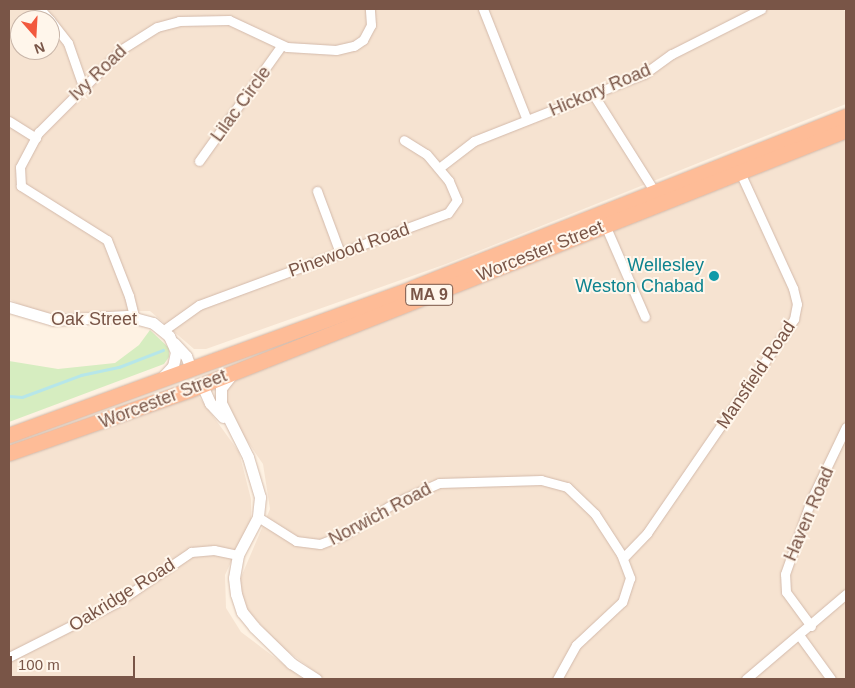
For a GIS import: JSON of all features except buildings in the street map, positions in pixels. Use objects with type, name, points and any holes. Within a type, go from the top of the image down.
[{"type":"highway","name":"Worcester Street","points":[[9,435],[419,285],[846,116]]},
{"type":"highway","name":"Worcester Street","points":[[9,454],[161,401],[846,130]]},
{"type":"highway","points":[[202,385],[213,367],[236,352]]},
{"type":"highway","points":[[161,401],[180,387],[191,368]]},
{"type":"street","name":"Ivy Road","points":[[134,316],[113,251],[106,240],[22,186],[20,167],[36,138],[83,86],[132,41],[152,29],[175,22],[233,21],[282,46],[322,50],[358,44],[371,25],[370,9]]},
{"type":"street","points":[[483,9],[527,120]]},
{"type":"street","name":"Hickory Road","points":[[439,168],[468,144],[648,72],[672,54],[761,9]]},
{"type":"street","points":[[60,33],[68,43],[83,86]]},
{"type":"street","name":"Lilac Circle","points":[[199,161],[282,46]]},
{"type":"street","points":[[593,94],[655,192]]},
{"type":"street","points":[[9,121],[36,138]]},
{"type":"street","name":"Pinewood Road","points":[[164,330],[195,306],[450,211],[456,197],[439,168],[422,150],[404,140]]},
{"type":"street","name":"Mansfield Road","points":[[623,558],[647,533],[794,319],[797,304],[793,288],[740,172]]},
{"type":"street","points":[[317,190],[340,253]]},
{"type":"street","points":[[605,225],[645,317]]},
{"type":"street","name":"Oak Street","points":[[9,308],[28,316],[60,321],[134,316],[164,330],[184,353],[191,368]]},
{"type":"street","points":[[158,381],[176,360],[172,341]]},
{"type":"street","points":[[234,372],[220,391],[228,422],[252,467],[260,497],[258,517],[238,555],[234,578],[242,612],[291,663],[316,679]]},
{"type":"street","points":[[202,385],[210,403],[228,422]]},
{"type":"street","name":"Haven Road","points":[[811,626],[788,595],[785,574],[811,500],[846,427]]},
{"type":"street","name":"Norwich Road","points":[[258,517],[296,541],[320,544],[344,535],[394,503],[439,483],[541,480],[568,487],[596,514],[623,558],[630,578],[626,596],[576,645],[557,679]]},
{"type":"street","name":"Oakridge Road","points":[[9,657],[116,603],[191,552],[214,550],[238,555]]},
{"type":"street","points":[[746,679],[811,626],[846,594]]},
{"type":"street","points":[[799,635],[830,679]]},
{"type":"shaded area","points":[[9,9],[843,9],[846,13],[846,104],[446,264],[206,349],[194,349],[150,311],[37,313],[9,299]]},
{"type":"shaded area","points":[[846,133],[846,679],[325,679],[279,645],[244,606],[239,582],[270,509],[263,464],[234,422],[225,402],[230,381]]},
{"type":"shaded area","points":[[197,394],[239,452],[251,499],[251,519],[225,575],[226,608],[241,632],[303,679],[9,679],[9,460]]},
{"type":"green space","points":[[150,330],[169,348],[169,357],[164,364],[9,422],[9,361],[58,369],[115,363],[139,345]]},
{"type":"waterway","points":[[9,396],[22,397],[81,375],[119,367],[163,350]]},
{"type":"place","name":"Wellesley Weston Chabad","points":[[714,276]]}]
